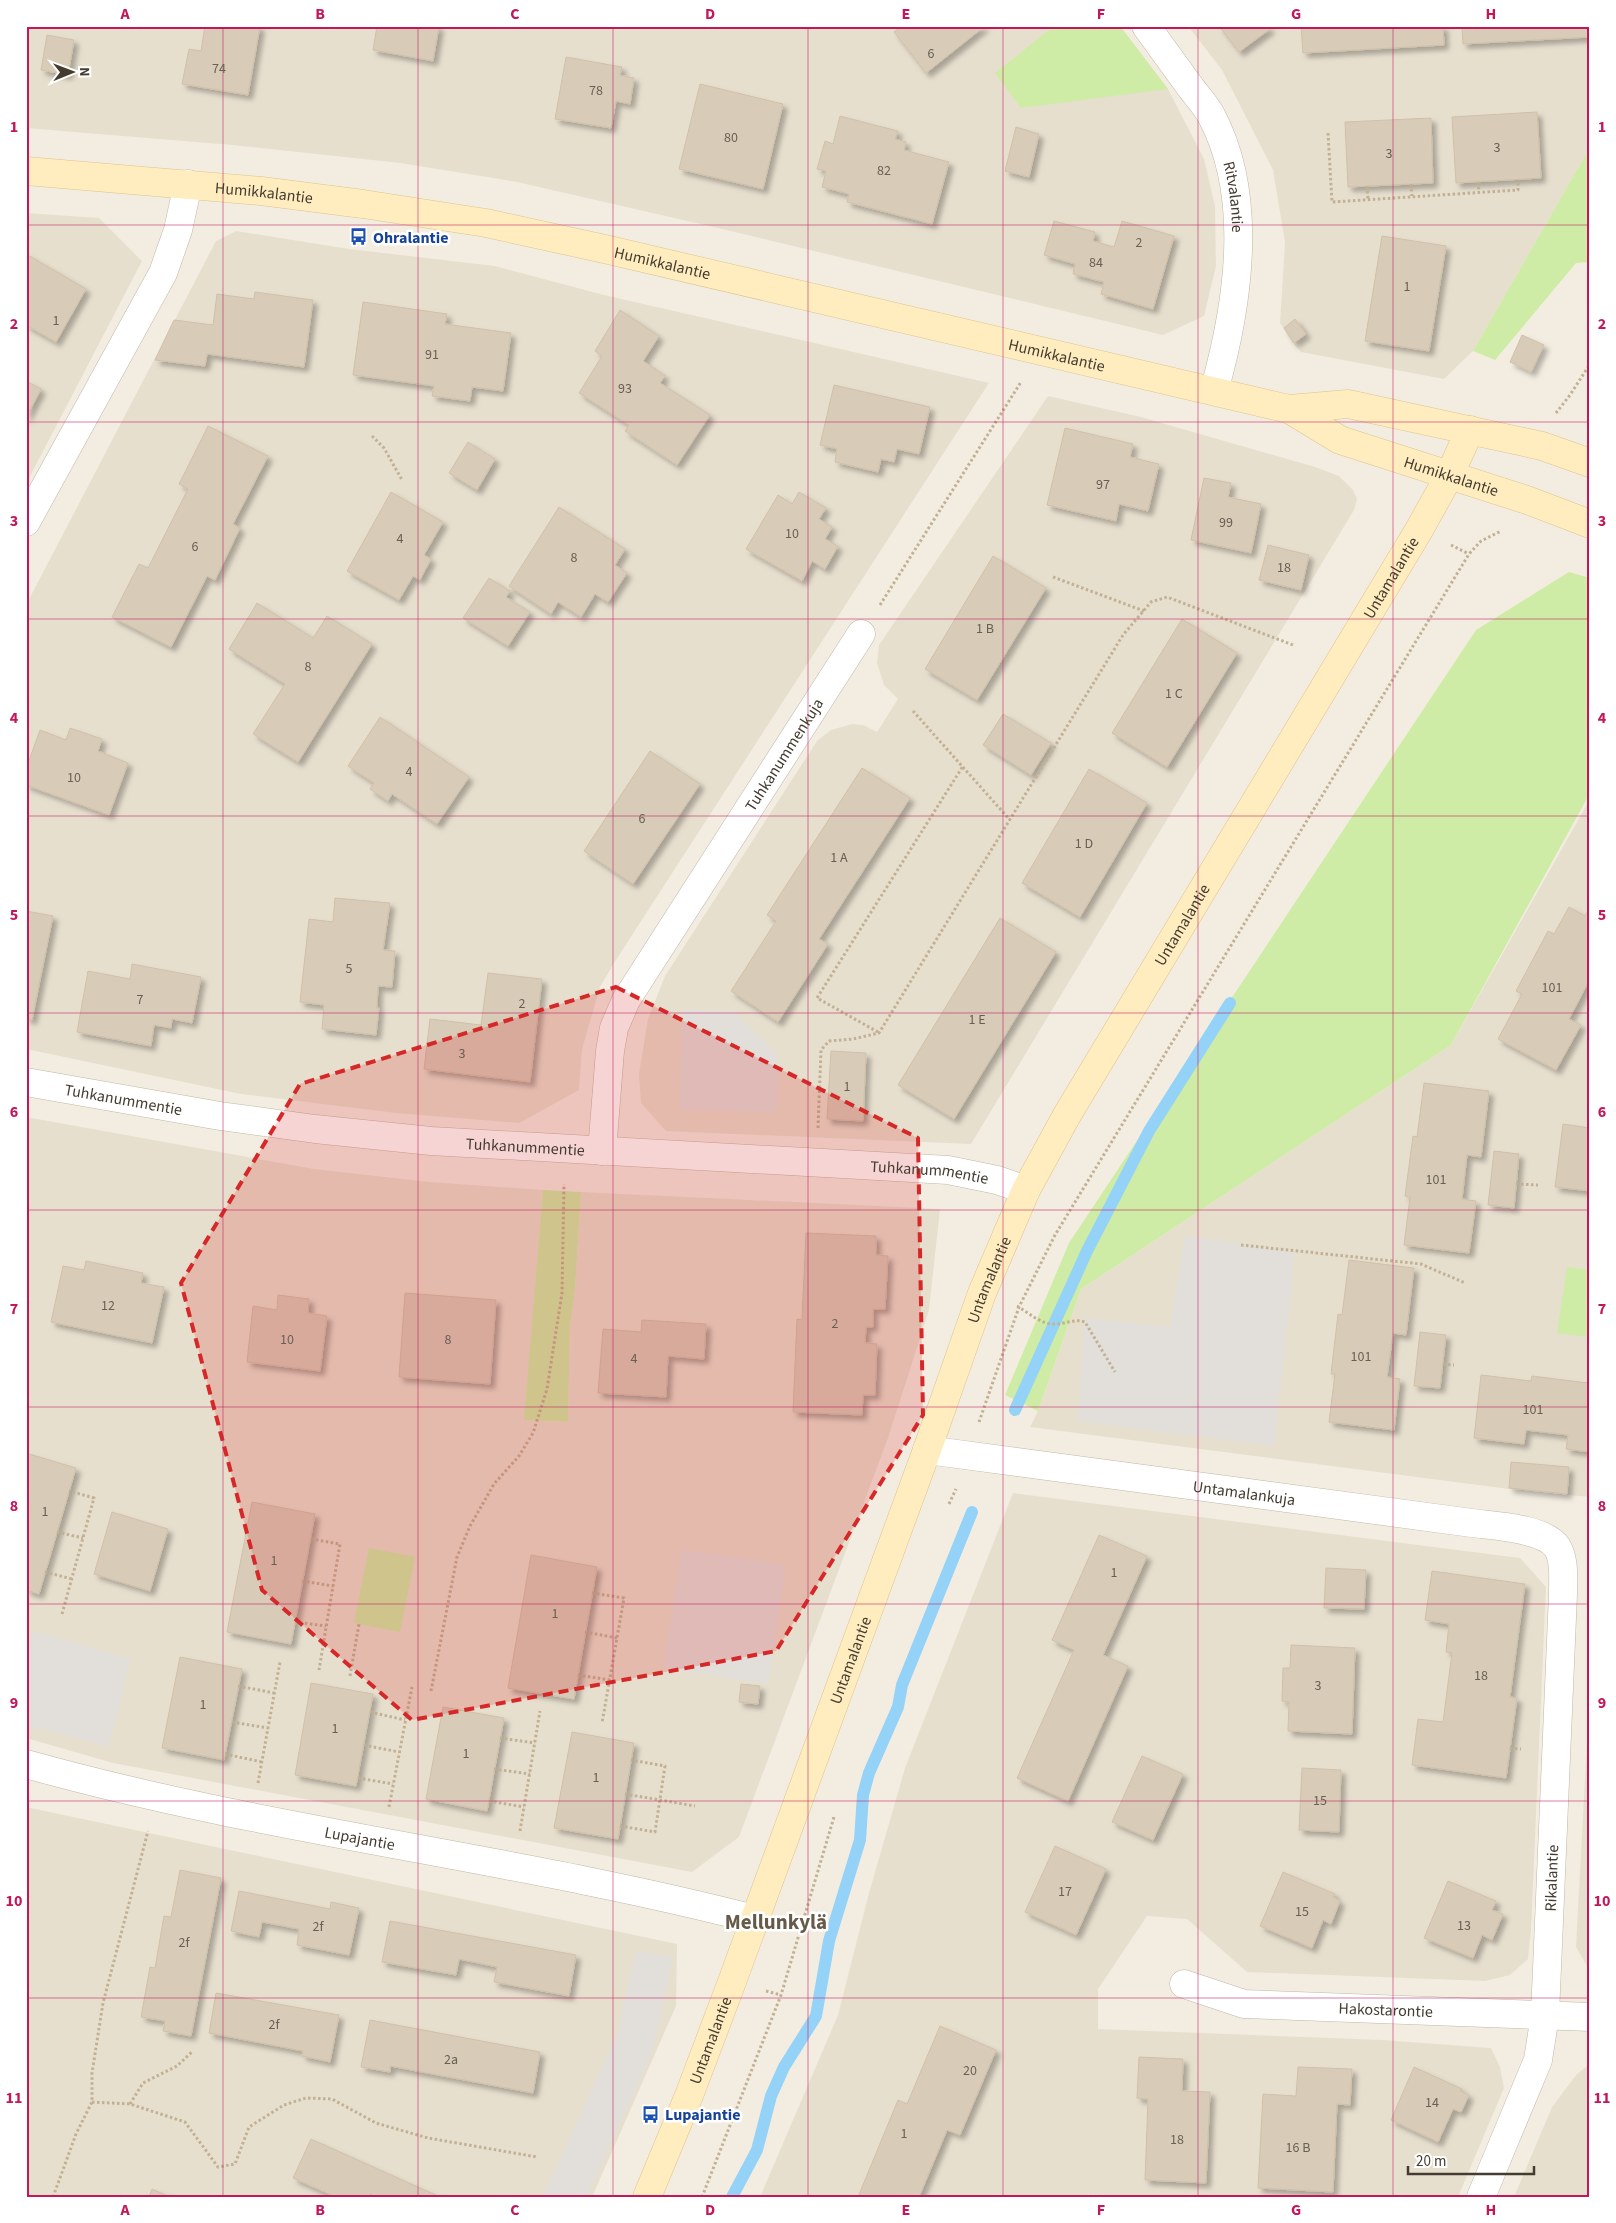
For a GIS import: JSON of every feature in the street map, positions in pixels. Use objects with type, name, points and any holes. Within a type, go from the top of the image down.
[{"type":"street","name":"Ritvalantie","points":[[1146,26],[1211,115],[1228,155],[1237,201],[1237,273],[1226,347],[1214,391]]},
{"type":"street","name":"Humikkalantie","points":[[26,171],[188,184],[345,202],[486,224],[619,252],[1289,409],[1340,440],[1527,500],[1590,524]]},
{"type":"street","points":[[26,522],[163,273],[178,230],[188,184]]},
{"type":"street","name":"Humikkalantie","points":[[1289,409],[1348,404],[1542,446],[1590,462]]},
{"type":"street","name":"Untamalantie","points":[[647,2197],[690,2093],[927,1450],[982,1293],[1026,1190],[1067,1115],[1415,537],[1449,476],[1470,430]]},
{"type":"street","name":"Tuhkanummenkuja","points":[[602,1151],[610,1051],[614,1028],[626,1000],[861,634]]},
{"type":"street","name":"Tuhkanummentie","points":[[26,1082],[220,1116],[315,1129],[431,1141],[948,1170],[997,1180],[1026,1190]]},
{"type":"street","name":"Untamalankuja","points":[[927,1450],[1531,1532],[1547,1538],[1557,1547]]},
{"type":"street","name":"Rikalantie","points":[[1481,2197],[1538,2060],[1545,2015],[1563,1568],[1557,1547]]},
{"type":"street","name":"Lupajantie","points":[[26,1764],[94,1783],[252,1818],[621,1887],[754,1919]]},
{"type":"street","name":"Hakostarontie","points":[[1184,1984],[1244,2004],[1590,2017]]},
{"type":"path","points":[[1328,133],[1332,202],[1518,190],[1518,180]]},
{"type":"path","points":[[1478,182],[1479,192]]},
{"type":"path","points":[[1411,184],[1412,196]]},
{"type":"path","points":[[1367,186],[1368,199]]},
{"type":"path","points":[[1554,415],[1570,395],[1590,364]]},
{"type":"path","points":[[861,634],[1023,378]]},
{"type":"path","points":[[372,436],[384,448],[402,480]]},
{"type":"path","points":[[982,1414],[1019,1307],[1055,1235],[1469,554],[1481,541],[1500,532],[1510,530]]},
{"type":"path","points":[[1053,577],[1144,611]]},
{"type":"path","points":[[816,1164],[821,1050],[829,1041],[853,1040],[879,1033],[1123,635],[1151,602],[1167,597],[1293,645]]},
{"type":"path","points":[[913,711],[1010,820]]},
{"type":"path","points":[[879,1033],[817,998],[963,766]]},
{"type":"path","points":[[431,1691],[457,1557],[470,1526],[494,1484],[519,1456],[533,1433],[547,1389],[550,1360],[562,1293],[564,1175],[567,1149]]},
{"type":"path","points":[[1516,1184],[1538,1185]]},
{"type":"path","points":[[1241,1245],[1421,1264],[1465,1282]]},
{"type":"path","points":[[1019,1307],[1035,1319],[1054,1324],[1079,1320],[1085,1322],[1115,1372]]},
{"type":"path","points":[[1443,1364],[1454,1366]]},
{"type":"path","points":[[947,1507],[958,1484]]},
{"type":"path","points":[[62,1614],[94,1498],[69,1490]]},
{"type":"path","points":[[57,1532],[83,1538]]},
{"type":"path","points":[[311,1539],[340,1544],[319,1670]]},
{"type":"path","points":[[45,1572],[72,1579]]},
{"type":"path","points":[[302,1581],[333,1586]]},
{"type":"path","points":[[592,1593],[624,1598],[602,1723]]},
{"type":"path","points":[[295,1622],[326,1626]]},
{"type":"path","points":[[350,1676],[359,1624]]},
{"type":"path","points":[[585,1632],[617,1638]]},
{"type":"path","points":[[252,1818],[280,1662]]},
{"type":"path","points":[[578,1675],[610,1680]]},
{"type":"path","points":[[238,1686],[274,1693]]},
{"type":"path","points":[[382,1842],[412,1687]]},
{"type":"path","points":[[514,1867],[540,1711]]},
{"type":"path","points":[[370,1712],[405,1720]]},
{"type":"path","points":[[232,1722],[268,1728]]},
{"type":"path","points":[[500,1738],[535,1744]]},
{"type":"path","points":[[364,1745],[399,1752]]},
{"type":"path","points":[[225,1754],[262,1762]]},
{"type":"path","points":[[620,1826],[655,1832],[665,1766],[631,1760]]},
{"type":"path","points":[[494,1769],[530,1774]]},
{"type":"path","points":[[358,1778],[393,1784]]},
{"type":"path","points":[[626,1794],[695,1806]]},
{"type":"path","points":[[489,1801],[524,1807]]},
{"type":"path","points":[[702,2197],[781,1995],[836,1810]]},
{"type":"path","points":[[53,2197],[76,2134],[92,2102],[92,2073],[103,2003],[150,1823]]},
{"type":"path","points":[[130,2104],[143,2083],[178,2066],[193,2051]]},
{"type":"path","points":[[92,2102],[130,2104],[186,2122],[218,2166],[235,2164],[249,2127],[284,2105],[306,2098],[332,2099],[376,2122],[428,2138],[537,2157]]},
{"type":"highlighted area","points":[[616,987],[918,1138],[923,1415],[776,1651],[412,1720],[262,1590],[181,1283],[300,1084]]},
{"type":"shaded area","points":[[26,26],[1120,26],[1168,89],[1204,159],[1215,206],[1216,266],[1204,316],[1163,335],[731,231],[517,182],[400,163],[232,145],[26,128]]},
{"type":"shaded area","points":[[1188,26],[1590,26],[1590,147],[1473,351],[1444,379],[1301,352],[1293,343],[1280,323],[1285,242],[1273,170],[1222,70]]},
{"type":"shaded area","points":[[26,213],[99,218],[142,261],[26,484]]},
{"type":"shaded area","points":[[236,231],[349,249],[495,266],[604,295],[989,383],[600,987],[582,1049],[579,1090],[519,1123],[396,1113],[241,1094],[26,1049],[26,605],[216,241]]},
{"type":"shaded area","points":[[1048,396],[1141,417],[1315,467],[1339,476],[1353,490],[1357,499],[1354,510],[971,1144],[666,1131],[641,1103],[639,1074],[648,1019],[665,976],[817,741],[831,730],[852,724],[863,725],[877,732],[898,699],[884,685],[877,663],[879,645]]},
{"type":"shaded area","points":[[1590,799],[1590,1497],[1509,1489],[1030,1427],[1038,1411],[1081,1289],[1451,1045]]},
{"type":"shaded area","points":[[683,1010],[733,1011],[778,1055],[777,1112],[680,1109]]},
{"type":"shaded area","points":[[26,1117],[314,1169],[429,1182],[543,1190],[525,1420],[568,1422],[570,1327],[575,1291],[581,1192],[940,1209],[929,1310],[888,1438],[739,1837],[692,1872],[113,1763],[26,1738]]},
{"type":"shaded area","points":[[1185,1235],[1295,1253],[1274,1446],[1078,1421],[1085,1318],[1170,1327]]},
{"type":"shaded area","points":[[1013,1493],[1520,1558],[1546,1587],[1531,1930],[1528,1959],[1510,1975],[1485,1981],[1247,1972],[1187,1919],[1147,1916],[1098,1989],[1098,2029],[1383,2040],[1491,2048],[1500,2067],[1504,2088],[1458,2197],[760,2197],[838,2015],[869,1893],[905,1768]]},
{"type":"shaded area","points":[[682,1550],[786,1565],[768,1684],[664,1668]]},
{"type":"shaded area","points":[[33,1631],[131,1659],[109,1747],[26,1725],[26,1657]]},
{"type":"shaded area","points":[[1590,1684],[1590,1971],[1576,1947]]},
{"type":"shaded area","points":[[26,1807],[677,1944],[676,2006],[592,2197],[26,2197]]},
{"type":"shaded area","points":[[636,1951],[673,1957],[652,2053],[586,2197],[543,2197],[616,2037]]},
{"type":"shaded area","points":[[1590,2064],[1590,2197],[1514,2197],[1552,2107],[1577,2074]]},
{"type":"green space","points":[[1054,26],[1120,26],[1168,89],[1021,108],[995,73]]},
{"type":"green space","points":[[1590,147],[1590,262],[1576,263],[1495,360],[1473,351]]},
{"type":"green space","points":[[1569,572],[1590,578],[1590,793],[1451,1045],[1081,1289],[1038,1411],[1005,1395],[1069,1243],[1476,630]]},
{"type":"green space","points":[[543,1190],[581,1192],[575,1291],[570,1327],[568,1422],[524,1420]]},
{"type":"green space","points":[[1567,1267],[1590,1270],[1590,1337],[1557,1333]]},
{"type":"green space","points":[[369,1548],[415,1557],[400,1632],[354,1623]]},
{"type":"building","points":[[205,26],[260,26],[248,95],[182,84],[189,49],[201,51]]},
{"type":"building","points":[[377,26],[439,26],[433,61],[373,50]]},
{"type":"building","points":[[901,26],[985,26],[926,73],[894,32]]},
{"type":"building","points":[[1219,26],[1268,26],[1270,29],[1239,52]]},
{"type":"building","points":[[1301,26],[1443,26],[1444,45],[1303,53]]},
{"type":"building","points":[[1462,26],[1590,26],[1590,37],[1463,44]]},
{"type":"building","points":[[47,35],[74,40],[68,75],[41,70]]},
{"type":"building","points":[[566,57],[622,67],[620,75],[634,78],[630,104],[616,101],[611,128],[555,119]]},
{"type":"building","points":[[700,84],[783,104],[763,189],[679,169]]},
{"type":"building","points":[[1537,112],[1541,178],[1456,183],[1452,117]]},
{"type":"building","points":[[840,116],[898,131],[895,139],[906,142],[904,150],[949,162],[932,224],[847,202],[849,194],[822,187],[826,171],[817,169],[825,141],[833,144]]},
{"type":"building","points":[[1431,118],[1433,183],[1348,187],[1345,122]]},
{"type":"building","points":[[1016,127],[1039,134],[1029,177],[1005,171]]},
{"type":"building","points":[[1054,221],[1095,232],[1093,241],[1114,247],[1122,221],[1174,236],[1153,309],[1101,294],[1104,282],[1073,274],[1075,264],[1044,255]]},
{"type":"building","points":[[1382,236],[1446,246],[1429,351],[1365,341]]},
{"type":"building","points":[[26,254],[86,289],[56,342],[26,325]]},
{"type":"building","points":[[255,292],[313,300],[304,367],[207,354],[205,366],[155,360],[174,320],[213,325],[217,294],[254,299]]},
{"type":"building","points":[[363,302],[447,314],[445,324],[511,333],[503,391],[472,387],[470,401],[432,396],[434,386],[353,375]]},
{"type":"building","points":[[620,310],[659,336],[643,361],[665,376],[660,383],[710,415],[677,465],[625,431],[629,425],[579,393],[602,356],[595,351]]},
{"type":"building","points":[[1295,319],[1306,334],[1294,343],[1284,328]]},
{"type":"building","points":[[1522,335],[1544,345],[1531,372],[1510,362]]},
{"type":"building","points":[[26,381],[41,389],[26,418]]},
{"type":"building","points":[[834,385],[930,407],[919,454],[897,449],[894,462],[881,459],[878,472],[835,462],[837,449],[820,445]]},
{"type":"building","points":[[208,426],[268,456],[233,524],[240,528],[215,580],[207,576],[171,647],[112,617],[139,564],[148,568],[188,489],[179,484]]},
{"type":"building","points":[[1065,428],[1133,444],[1130,457],[1159,464],[1148,511],[1119,504],[1116,521],[1047,505]]},
{"type":"building","points":[[468,442],[495,459],[477,490],[449,473]]},
{"type":"building","points":[[1204,478],[1231,483],[1228,497],[1261,504],[1251,553],[1191,540]]},
{"type":"building","points":[[391,492],[443,522],[424,555],[431,559],[420,580],[413,576],[399,600],[347,571]]},
{"type":"building","points":[[799,492],[826,508],[819,519],[832,527],[825,539],[838,546],[825,569],[812,561],[802,581],[746,549],[778,495],[792,504]]},
{"type":"building","points":[[559,507],[625,549],[615,565],[627,573],[608,602],[595,594],[581,617],[558,602],[551,614],[509,586]]},
{"type":"building","points":[[1268,545],[1309,555],[1301,590],[1259,580]]},
{"type":"building","points":[[993,556],[1046,588],[977,700],[925,669]]},
{"type":"building","points":[[489,578],[510,591],[506,597],[530,612],[508,646],[463,618]]},
{"type":"building","points":[[257,603],[313,638],[327,616],[372,644],[298,762],[253,734],[285,684],[229,649]]},
{"type":"building","points":[[1182,619],[1237,653],[1167,767],[1112,733]]},
{"type":"building","points":[[1003,714],[1051,743],[1031,775],[983,745]]},
{"type":"building","points":[[380,717],[469,777],[437,824],[392,794],[388,801],[370,789],[374,783],[348,766]]},
{"type":"building","points":[[70,728],[102,739],[98,751],[128,763],[109,815],[26,785],[26,769],[40,730],[66,740]]},
{"type":"building","points":[[650,751],[700,784],[633,884],[584,851]]},
{"type":"building","points":[[862,768],[910,798],[819,939],[828,944],[778,1022],[731,991],[776,921],[767,915]]},
{"type":"building","points":[[1089,769],[1147,803],[1080,917],[1022,883]]},
{"type":"building","points":[[335,898],[390,903],[383,950],[395,951],[392,987],[378,986],[377,1008],[379,1008],[376,1035],[322,1029],[324,1005],[300,1002],[309,919],[333,922]]},
{"type":"building","points":[[1569,907],[1585,916],[1590,907],[1590,979],[1569,1019],[1581,1025],[1556,1070],[1498,1039],[1522,994],[1516,991],[1548,931],[1554,934]]},
{"type":"building","points":[[26,911],[53,916],[32,1020],[26,1018]]},
{"type":"building","points":[[1000,918],[1056,952],[954,1119],[898,1085]]},
{"type":"building","points":[[132,964],[201,977],[192,1023],[172,1019],[171,1028],[154,1025],[151,1046],[77,1032],[88,971],[130,979]]},
{"type":"building","points":[[488,973],[542,979],[530,1082],[424,1069],[430,1019],[481,1025]]},
{"type":"building","points":[[831,1051],[866,1053],[863,1121],[827,1119]]},
{"type":"building","points":[[1424,1083],[1489,1091],[1481,1157],[1467,1155],[1462,1199],[1476,1201],[1469,1253],[1404,1245],[1410,1197],[1405,1196],[1413,1136],[1417,1137]]},
{"type":"building","points":[[1563,1124],[1590,1128],[1590,1191],[1555,1187]]},
{"type":"building","points":[[1494,1151],[1519,1154],[1514,1208],[1488,1205]]},
{"type":"building","points":[[806,1233],[876,1236],[876,1255],[888,1256],[885,1309],[873,1309],[873,1327],[866,1327],[865,1343],[877,1344],[875,1395],[863,1395],[862,1415],[793,1412],[797,1319],[802,1320]]},
{"type":"building","points":[[1349,1260],[1414,1268],[1406,1335],[1393,1333],[1387,1377],[1400,1379],[1394,1430],[1329,1422],[1335,1374],[1331,1374],[1338,1314],[1342,1315]]},
{"type":"building","points":[[86,1261],[143,1273],[141,1283],[164,1287],[152,1343],[51,1322],[63,1266],[84,1270]]},
{"type":"building","points":[[405,1293],[496,1300],[490,1384],[399,1377]]},
{"type":"building","points":[[278,1295],[309,1299],[308,1313],[327,1316],[320,1371],[247,1362],[253,1306],[277,1310]]},
{"type":"building","points":[[642,1320],[706,1324],[704,1359],[668,1356],[666,1397],[598,1393],[603,1329],[641,1332]]},
{"type":"building","points":[[1420,1332],[1446,1335],[1440,1388],[1414,1386]]},
{"type":"building","points":[[1481,1375],[1531,1381],[1532,1376],[1588,1383],[1590,1452],[1566,1449],[1568,1435],[1526,1430],[1524,1444],[1474,1438]]},
{"type":"building","points":[[26,1453],[76,1468],[39,1594],[26,1590]]},
{"type":"building","points":[[1511,1462],[1569,1467],[1567,1494],[1509,1488]]},
{"type":"building","points":[[252,1502],[315,1514],[291,1644],[227,1632]]},
{"type":"building","points":[[112,1512],[168,1529],[150,1591],[94,1574]]},
{"type":"building","points":[[1099,1535],[1147,1556],[1103,1655],[1128,1666],[1068,1801],[1017,1778],[1074,1650],[1052,1640]]},
{"type":"building","points":[[531,1555],[597,1567],[574,1699],[508,1688]]},
{"type":"building","points":[[1326,1568],[1366,1570],[1364,1609],[1324,1608]]},
{"type":"building","points":[[1432,1571],[1525,1584],[1510,1697],[1517,1698],[1506,1778],[1412,1765],[1418,1719],[1443,1722],[1452,1653],[1446,1652],[1449,1624],[1425,1620]]},
{"type":"building","points":[[1291,1645],[1355,1648],[1352,1734],[1288,1731],[1289,1702],[1282,1701],[1283,1668],[1290,1668]]},
{"type":"building","points":[[180,1657],[242,1669],[224,1760],[162,1748]]},
{"type":"building","points":[[311,1683],[373,1694],[356,1786],[295,1775]]},
{"type":"building","points":[[741,1684],[760,1686],[758,1704],[739,1702]]},
{"type":"building","points":[[443,1707],[504,1718],[487,1811],[426,1799]]},
{"type":"building","points":[[572,1732],[634,1743],[618,1839],[554,1828]]},
{"type":"building","points":[[1142,1756],[1183,1774],[1153,1840],[1112,1822]]},
{"type":"building","points":[[1302,1768],[1341,1770],[1339,1832],[1299,1830]]},
{"type":"building","points":[[1055,1846],[1106,1869],[1076,1935],[1025,1912]]},
{"type":"building","points":[[180,1870],[221,1878],[191,2036],[163,2031],[165,2021],[141,2017],[150,1967],[155,1968],[164,1916],[171,1917]]},
{"type":"building","points":[[1283,1872],[1335,1894],[1333,1897],[1340,1901],[1331,1924],[1323,1920],[1312,1948],[1260,1926]]},
{"type":"building","points":[[1448,1881],[1496,1901],[1492,1910],[1503,1914],[1492,1940],[1482,1935],[1473,1958],[1424,1938]]},
{"type":"building","points":[[239,1891],[330,1909],[331,1902],[359,1908],[349,1955],[297,1945],[299,1929],[262,1922],[259,1937],[231,1931]]},
{"type":"building","points":[[390,1921],[576,1955],[569,1996],[494,1982],[497,1967],[459,1959],[456,1975],[382,1962]]},
{"type":"building","points":[[216,1993],[339,2015],[330,2062],[302,2056],[303,2051],[209,2033]]},
{"type":"building","points":[[370,2020],[540,2052],[533,2093],[390,2066],[390,2072],[361,2067]]},
{"type":"building","points":[[940,2026],[996,2050],[960,2135],[947,2130],[919,2197],[858,2197],[898,2100],[907,2104]]},
{"type":"building","points":[[1139,2057],[1183,2059],[1182,2091],[1210,2092],[1206,2183],[1145,2180],[1148,2099],[1137,2098]]},
{"type":"building","points":[[1298,2067],[1352,2069],[1350,2105],[1337,2104],[1333,2192],[1258,2188],[1263,2094],[1296,2096]]},
{"type":"building","points":[[1414,2067],[1462,2089],[1460,2091],[1469,2095],[1461,2112],[1453,2109],[1438,2142],[1391,2120]]},
{"type":"building","points":[[311,2139],[440,2197],[377,2197],[370,2194],[368,2197],[336,2197],[293,2178]]},
{"type":"building","points":[[152,2189],[170,2197],[149,2197]]},
{"type":"waterway","points":[[1015,1410],[1087,1251],[1149,1131],[1230,1003]]},
{"type":"waterway","points":[[732,2197],[757,2150],[771,2096],[784,2067],[816,2016],[829,1941],[860,1840],[863,1795],[869,1773],[898,1707],[902,1685],[972,1512]]},
{"type":"place","name":"Ohralantie","points":[[359,237]]},
{"type":"place","name":"Lupajantie","points":[[651,2114]]},
{"type":"district","name":"Mellunkylä","points":[[776,1922]]}]
